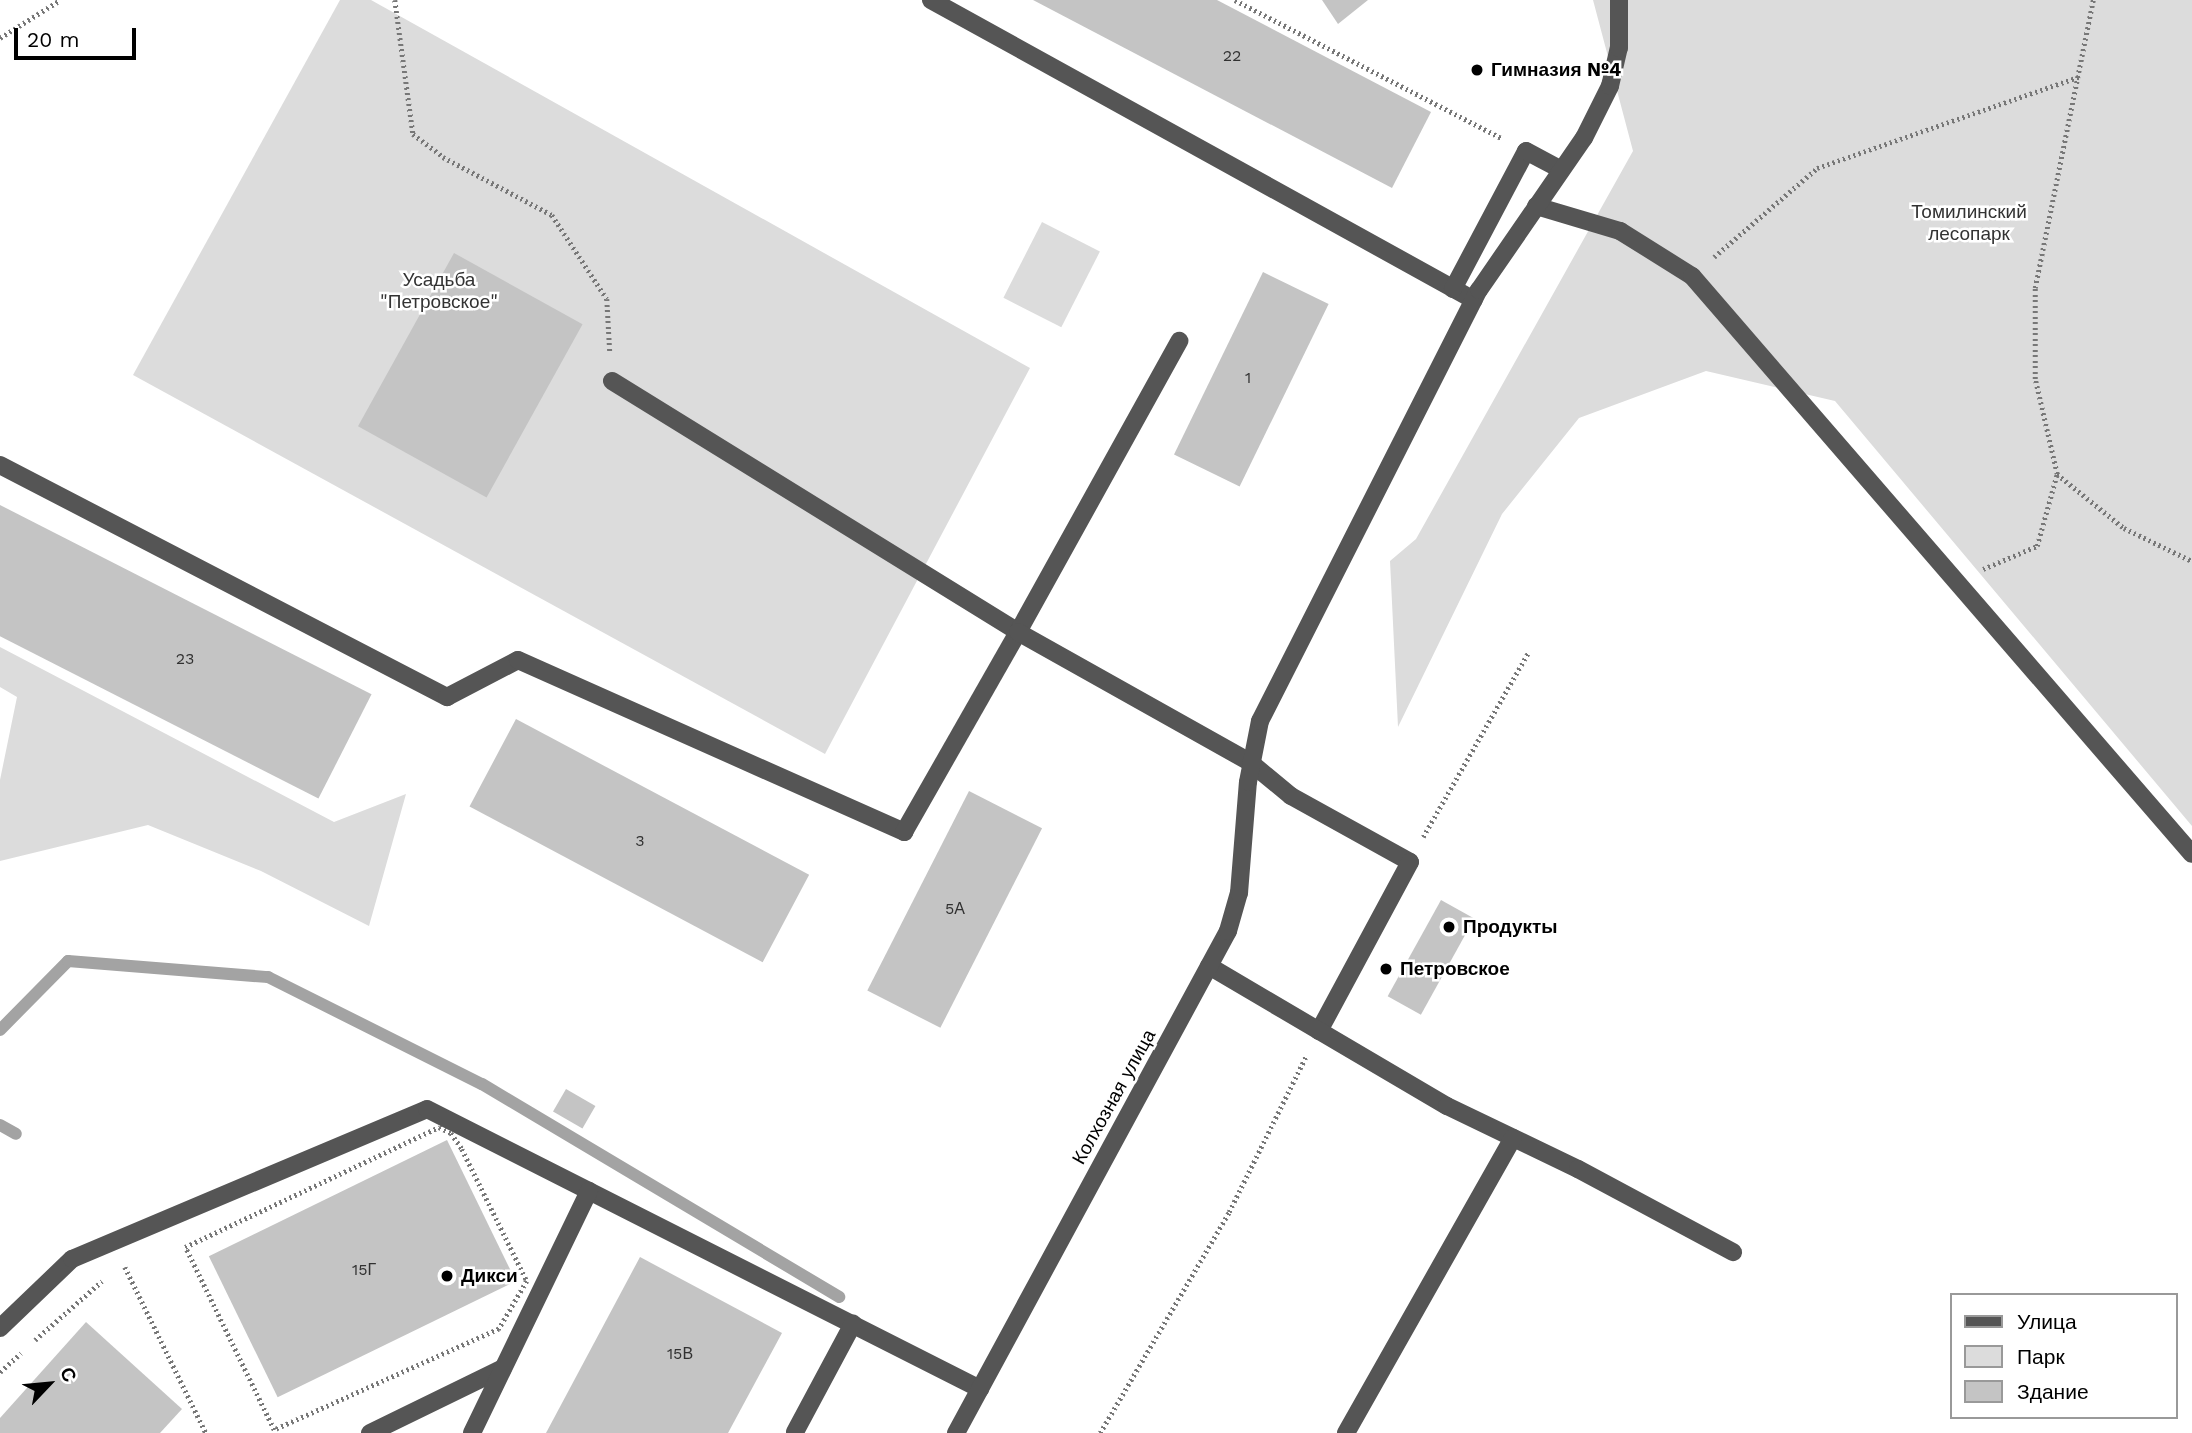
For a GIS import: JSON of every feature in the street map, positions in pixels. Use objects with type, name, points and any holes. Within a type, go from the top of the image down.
[{"type":"street","points":[[931,0],[1474,300]]},
{"type":"street","name":"Колхозная улица","points":[[956,1433],[1228,931],[1239,893],[1251,763],[1260,721],[1474,300],[1560,169],[1584,138],[1610,86],[1619,48],[1619,0]]},
{"type":"street","points":[[1453,289],[1529,145],[1560,169]]},
{"type":"street","points":[[1536,206],[1620,231],[1692,276],[2192,854]]},
{"type":"street","points":[[0,465],[447,697],[518,660],[904,832],[1179,341]]},
{"type":"street","points":[[612,381],[1018,632],[1251,763],[1291,796],[1410,862],[1319,1031]]},
{"type":"street","points":[[1209,966],[1447,1106],[1733,1252]]},
{"type":"street","points":[[0,1328],[72,1259],[427,1109],[980,1389]]},
{"type":"street","points":[[1346,1433],[1513,1138]]},
{"type":"street","points":[[472,1433],[589,1191]]},
{"type":"street","points":[[795,1432],[853,1324]]},
{"type":"street","points":[[370,1433],[503,1368]]},
{"type":"path","points":[[0,38],[60,0]]},
{"type":"path","points":[[395,0],[413,134],[443,157],[552,215],[607,299],[612,381]]},
{"type":"path","points":[[1235,0],[1529,145]]},
{"type":"path","points":[[1957,580],[2037,545],[2057,474],[2035,379],[2035,288],[2080,76],[2093,0]]},
{"type":"path","points":[[1692,276],[1816,168],[2080,76]]},
{"type":"path","points":[[2057,474],[2124,528],[2192,561]]},
{"type":"path","points":[[1410,862],[1529,651]]},
{"type":"path","points":[[1100,1433],[1229,1212],[1319,1031]]},
{"type":"path","points":[[439,1127],[451,1133],[527,1281],[499,1329],[274,1432],[185,1247],[439,1127]]},
{"type":"path","points":[[0,1372],[122,1262],[206,1433]]},
{"type":"path","points":[[196,1433],[202,1426]]},
{"type":"green space","name":"Усадьба \"Петровское\"","points":[[340,0],[371,0],[1030,368],[825,754],[133,375]]},
{"type":"green space","name":"Томилинский лесопарк","points":[[1593,0],[2192,0],[2192,826],[1835,401],[1706,371],[1579,418],[1502,514],[1398,727],[1390,561],[1416,539],[1633,151]]},
{"type":"green space","points":[[1042,222],[1100,252],[1061,327],[1003,298]]},
{"type":"green space","points":[[0,647],[334,822],[406,794],[369,926],[261,871],[148,825],[0,861],[0,780],[17,697],[0,687]]},
{"type":"building","points":[[1033,0],[1217,0],[1431,112],[1392,188]]},
{"type":"building","points":[[1322,0],[1368,0],[1338,24]]},
{"type":"building","points":[[454,253],[583,324],[487,497],[358,426]]},
{"type":"building","points":[[1263,272],[1329,304],[1240,486],[1174,454]]},
{"type":"building","points":[[0,505],[372,694],[318,799],[0,636]]},
{"type":"building","points":[[516,719],[809,875],[763,962],[470,806]]},
{"type":"building","points":[[969,791],[1042,828],[940,1028],[867,991]]},
{"type":"building","points":[[1441,900],[1474,918],[1421,1015],[1388,996]]},
{"type":"building","points":[[566,1089],[595,1106],[582,1129],[553,1112]]},
{"type":"building","points":[[447,1140],[516,1281],[278,1397],[209,1256]]},
{"type":"building","points":[[640,1257],[782,1333],[728,1433],[546,1433]]},
{"type":"building","points":[[86,1322],[182,1409],[160,1433],[0,1433],[0,1418]]},
{"type":"waterway","points":[[0,1030],[68,961],[268,977],[482,1084],[839,1297]]},
{"type":"waterway","points":[[0,1125],[16,1134]]},
{"type":"place","name":"Гимназия №4","points":[[1477,70]]},
{"type":"place","name":"Продукты","points":[[1449,927]]},
{"type":"place","name":"Петровское","points":[[1386,969]]},
{"type":"place","name":"Дикси","points":[[447,1276]]}]
